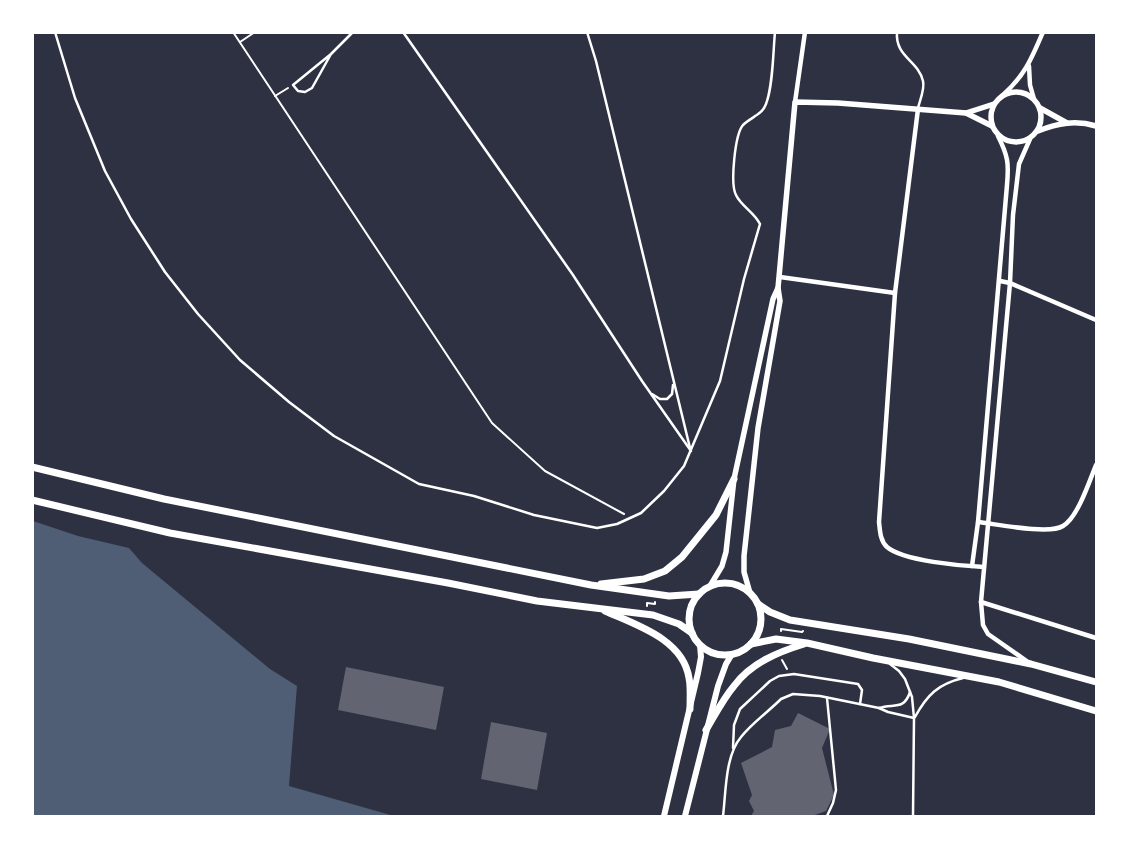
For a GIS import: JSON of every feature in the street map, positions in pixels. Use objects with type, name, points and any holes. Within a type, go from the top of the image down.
[{"type":"main road","points":[[32,461],[70,476]]},
{"type":"main road","points":[[32,467],[164,499],[590,585],[669,596],[699,594]]},
{"type":"main road","points":[[590,585],[644,579],[665,571],[682,557],[716,515],[734,479]]},
{"type":"main road","points":[[32,500],[170,533],[537,601],[666,618],[692,633],[700,644],[709,651],[720,654],[732,654],[751,644],[776,639],[807,643],[873,658],[999,682],[1096,711]]},
{"type":"main road","points":[[692,633],[689,619],[691,606],[699,594],[710,586],[724,583],[738,585],[750,593],[758,604],[770,612],[790,620],[909,639],[1031,664],[1096,682]]},
{"type":"main road","points":[[751,644],[759,632],[761,618],[758,604]]},
{"type":"main road","points":[[598,608],[657,636],[682,657],[689,677],[690,709]]},
{"type":"main road","points":[[706,730],[734,686],[749,671],[780,651],[807,643]]},
{"type":"main road","points":[[664,816],[701,657],[700,644]]},
{"type":"main road","points":[[685,816],[721,675],[732,654]]},
{"type":"street","points":[[710,586],[722,566],[726,552],[734,479],[773,299],[780,277],[795,102],[805,32]]},
{"type":"street","points":[[972,566],[978,522],[1009,163],[992,126],[990,115],[994,104],[1016,83],[1028,66],[1043,32]]},
{"type":"street","points":[[1028,66],[1030,85],[1034,99],[1040,108],[1042,120],[1038,131],[1030,139],[1019,164],[1013,215],[1010,283],[981,602],[983,625],[988,634],[1031,664]]},
{"type":"street","points":[[1002,96],[1013,92],[1024,93],[1034,99]]},
{"type":"street","points":[[795,102],[838,102],[966,113],[992,126]]},
{"type":"street","points":[[966,113],[994,104]]},
{"type":"street","points":[[1040,108],[1067,123]]},
{"type":"street","points":[[918,109],[895,293],[879,522],[881,538],[887,547],[906,556],[984,567]]},
{"type":"street","points":[[1038,131],[1078,122],[1096,126]]},
{"type":"street","points":[[998,136],[1008,142],[1020,143],[1030,139]]},
{"type":"street","points":[[780,277],[895,293]]},
{"type":"street","points":[[1000,281],[1010,283],[1096,320]]},
{"type":"street","points":[[750,593],[744,572],[744,556],[758,428],[780,301],[778,288]]},
{"type":"street","points":[[978,522],[1051,530],[1063,526],[1071,518],[1079,504],[1096,465]]},
{"type":"street","points":[[981,602],[1096,638]]},
{"type":"lane","points":[[55,32],[75,98],[105,171],[131,219],[165,272],[198,314],[240,360],[289,402],[334,436],[419,484],[474,496],[534,515],[597,528],[617,524],[641,512],[664,491],[684,466],[720,381],[744,279],[760,224],[756,215],[736,196],[734,188],[737,136],[742,126],[760,114],[765,106],[769,93],[775,32]]},
{"type":"lane","points":[[331,54],[312,88],[305,92],[298,92],[293,85],[331,54],[353,32]]},
{"type":"lane","points":[[403,32],[573,275],[690,451]]},
{"type":"lane","points":[[587,32],[596,61],[690,451]]},
{"type":"lane","points":[[897,32],[896,41],[902,54],[918,69],[924,82],[918,109]]},
{"type":"lane","points":[[650,393],[660,399],[667,399],[672,394],[673,383]]},
{"type":"lane","points":[[873,658],[892,665],[899,671],[906,679],[910,690],[914,718],[913,816]]},
{"type":"lane","points":[[722,816],[737,714],[770,681],[779,676],[794,674],[858,684],[862,690],[860,704]]},
{"type":"lane","points":[[914,718],[932,692],[950,682],[972,677]]},
{"type":"lane","points":[[879,708],[901,705],[908,698],[910,690]]},
{"type":"lane","points":[[733,749],[746,731],[781,699],[787,696],[800,694],[827,698],[879,708],[914,718]]},
{"type":"lane","points":[[827,698],[836,790],[834,804],[827,816]]},
{"type":"path","points":[[233,32],[492,423],[545,471],[630,518]]},
{"type":"path","points":[[240,42],[255,32]]},
{"type":"path","points":[[275,96],[293,85]]},
{"type":"water","points":[[33,521],[78,536],[129,548],[142,563],[270,669],[297,686],[289,786],[394,816],[33,816]]},
{"type":"building","points":[[346,667],[444,687],[436,730],[338,710]]},
{"type":"building","points":[[798,713],[830,729],[822,748],[834,795],[826,811],[812,816],[751,816],[754,811],[749,801],[752,795],[741,763],[772,747],[775,730],[791,726]]},
{"type":"building","points":[[491,722],[547,733],[537,790],[481,779]]}]
